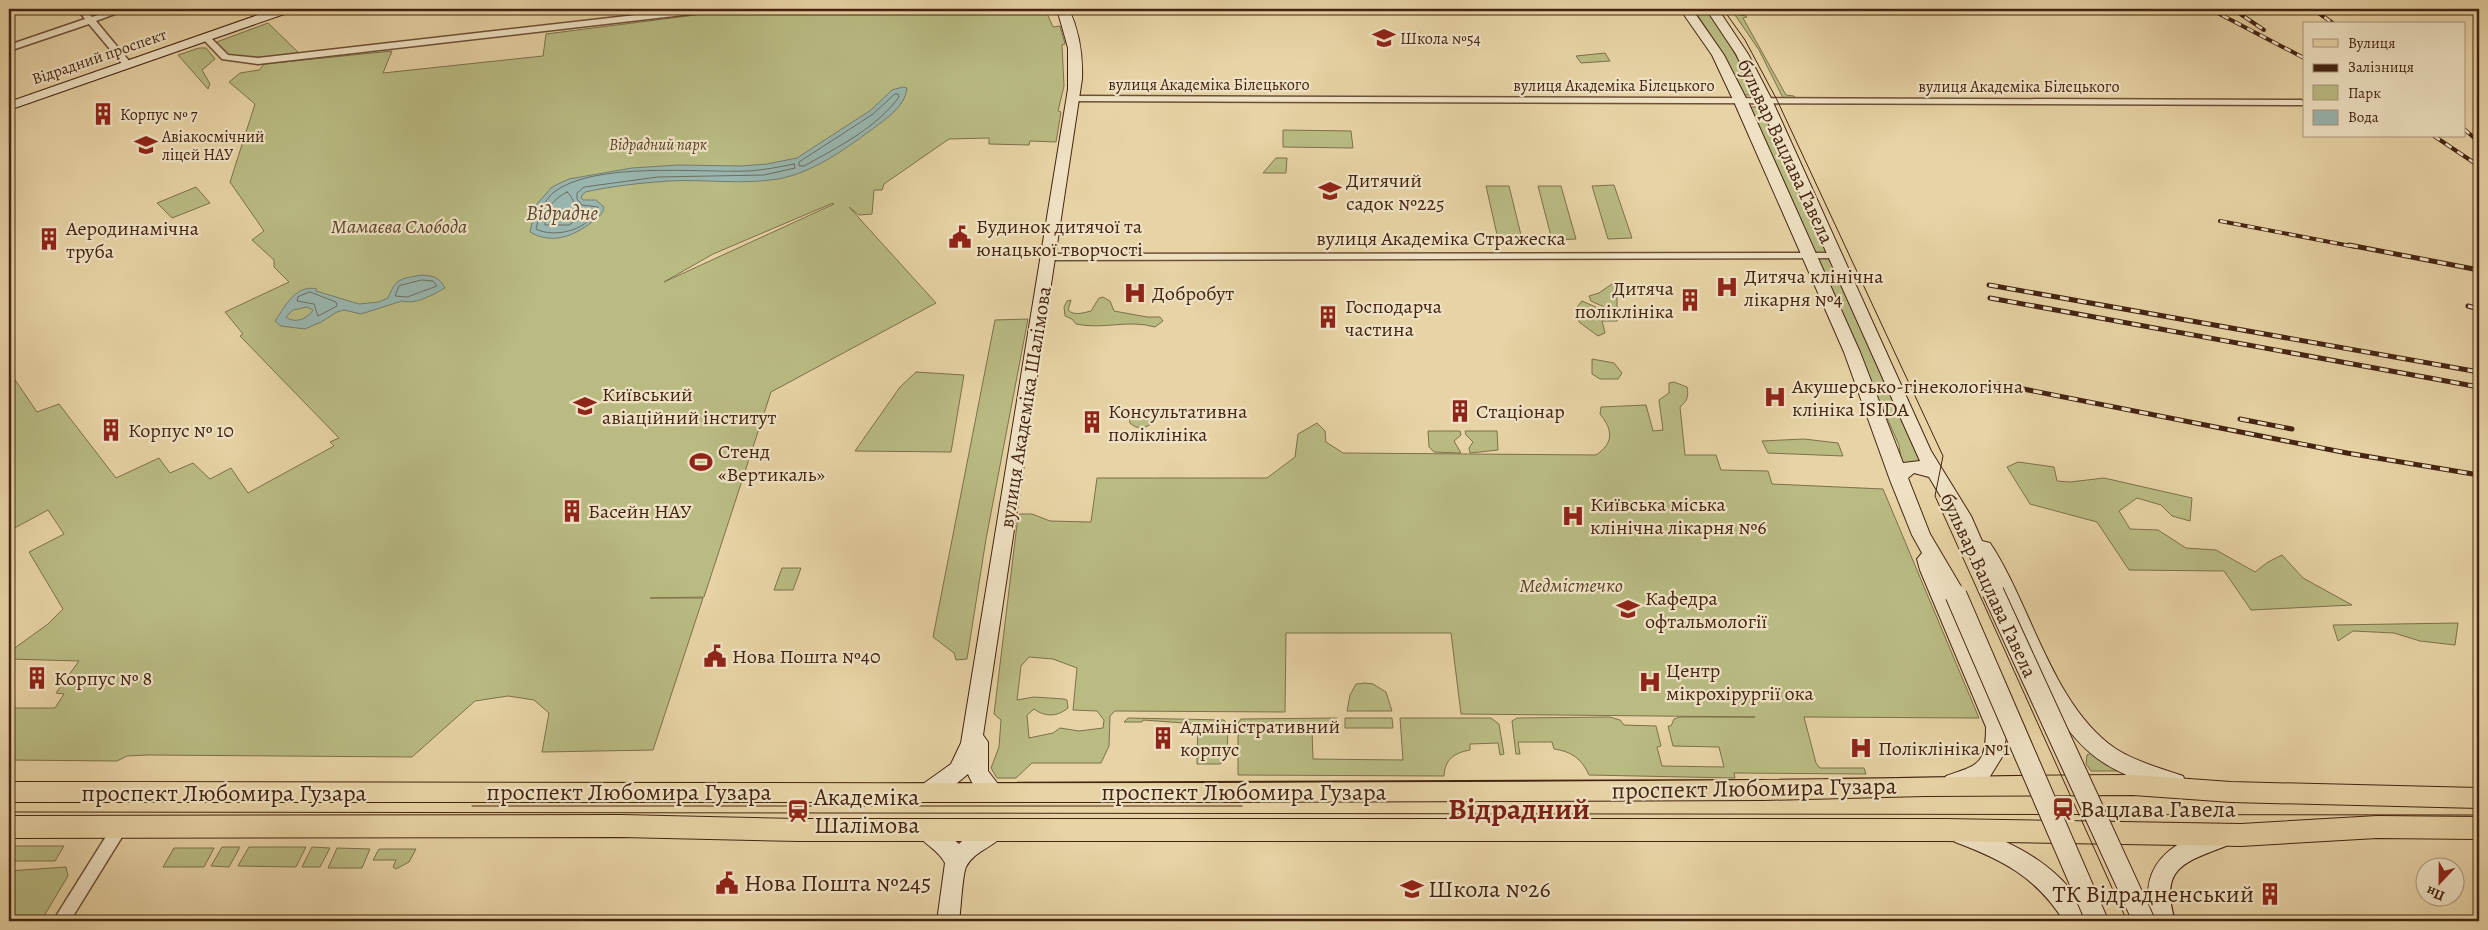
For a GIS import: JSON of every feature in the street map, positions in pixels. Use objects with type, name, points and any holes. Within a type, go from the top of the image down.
[{"type":"main road","name":"Відрадний проспект","points":[[9,106],[286,9]]},
{"type":"main road","name":"вулиця Академіка Шалімова","points":[[931,791],[959,770],[971,743],[1050,257],[1071,146],[1080,59],[1077,37],[1065,9]]},
{"type":"main road","name":"бульвар Вацлава Гавела","points":[[1686,9],[1718,55],[1740,100],[1852,352],[1892,453],[1899,480],[1921,535],[1956,595],[2097,921]]},
{"type":"main road","name":"бульвар Вацлава Гавела","points":[[1712,9],[1742,54],[1765,100],[1923,452],[1965,521],[1993,592],[2144,921]]},
{"type":"main road","name":"вулиця Академіка Шалімова","points":[[993,792],[984,784],[975,770],[1050,257]]},
{"type":"main road","points":[[1899,480],[1903,471],[1910,467],[1922,468],[1936,474]]},
{"type":"main road","points":[[1965,521],[1997,569],[2066,710],[2086,736],[2102,750],[2127,766],[2148,775],[2204,791]]},
{"type":"main road","points":[[1921,535],[1929,570],[1991,713],[1997,739],[1995,752],[1990,762],[1974,778],[1964,782],[1925,786]]},
{"type":"main road","name":"проспект Любомира Гузара","points":[[9,792],[1764,790],[1925,786],[2133,785],[2204,791],[2479,798]]},
{"type":"main road","name":"проспект Любомира Гузара","points":[[9,827],[621,826],[926,830],[1945,830],[2241,835],[2377,827],[2479,828]]},
{"type":"main road","points":[[926,830],[949,848],[956,862],[948,921]]},
{"type":"main road","points":[[956,862],[977,840],[995,830]]},
{"type":"main road","points":[[1945,830],[2000,848],[2023,860],[2048,881],[2066,902],[2077,921]]},
{"type":"main road","points":[[2164,921],[2158,900],[2158,884],[2165,870],[2175,859],[2205,841],[2241,835]]},
{"type":"street","points":[[81,9],[127,64]]},
{"type":"street","points":[[9,48],[124,9]]},
{"type":"street","points":[[205,37],[225,58],[258,61],[709,9]]},
{"type":"street","name":"вулиця Академіка Білецького","points":[[1075,98],[2302,103]]},
{"type":"street","name":"вулиця Академіка Стражеска","points":[[1050,257],[1834,256]]},
{"type":"street","points":[[61,921],[120,827]]},
{"type":"green space","points":[[718,9],[1045,9],[1053,27],[1060,26],[1065,44],[1062,45],[1064,86],[1058,111],[1061,112],[1056,142],[1030,141],[1029,145],[989,144],[989,138],[949,139],[884,184],[882,190],[874,190],[872,214],[859,215],[849,207],[936,303],[771,392],[704,597],[650,598],[703,598],[653,750],[542,752],[549,713],[534,700],[508,696],[475,701],[412,757],[148,755],[127,756],[117,761],[9,760],[9,708],[55,708],[64,694],[56,693],[79,661],[9,659],[12,650],[48,624],[63,609],[29,552],[64,534],[48,510],[9,531],[9,371],[37,412],[59,404],[116,478],[159,458],[170,473],[193,463],[210,479],[231,468],[248,493],[334,446],[330,442],[339,438],[240,336],[243,334],[225,312],[289,282],[274,267],[274,260],[252,240],[264,231],[230,182],[255,104],[229,82],[240,73],[259,70],[264,64],[392,51],[383,73],[543,56],[546,34],[703,14]],"holes":[[[834,204],[664,282],[713,254]]]},
{"type":"green space","points":[[1697,9],[1710,11],[1759,95],[1743,95],[1724,55],[1695,11]]},
{"type":"green space","points":[[1731,9],[1786,9],[1738,12],[1740,15],[1747,17],[1743,18],[1786,95],[1794,96],[1795,98],[1783,98],[1759,50]]},
{"type":"green space","points":[[268,23],[301,55],[259,60],[228,57],[214,43]]},
{"type":"green space","points":[[199,48],[206,48],[215,59],[202,70],[210,84],[208,89],[178,55]]},
{"type":"green space","points":[[1605,53],[1610,61],[1581,63],[1576,56]]},
{"type":"green space","points":[[1749,107],[1763,107],[1928,466],[1902,466],[1899,445]]},
{"type":"green space","points":[[1283,130],[1351,131],[1353,148],[1283,147]]},
{"type":"green space","points":[[1276,158],[1287,158],[1286,173],[1263,173]]},
{"type":"green space","points":[[1614,185],[1632,238],[1608,239],[1592,186]]},
{"type":"green space","points":[[1486,186],[1509,186],[1522,239],[1498,239]]},
{"type":"green space","points":[[1538,186],[1561,186],[1576,239],[1552,240]]},
{"type":"green space","points":[[196,187],[210,203],[172,218],[157,203]]},
{"type":"green space","points":[[1612,284],[1618,287],[1622,293],[1617,298],[1617,321],[1602,321],[1605,333],[1598,336],[1579,322],[1577,307],[1582,301],[1598,308],[1604,307],[1591,301],[1589,296],[1599,293]]},
{"type":"green space","points":[[1103,297],[1110,301],[1114,311],[1147,317],[1160,317],[1163,321],[1155,327],[1135,324],[1086,326],[1076,324],[1072,319],[1065,316],[1064,307],[1067,301],[1071,300],[1068,310],[1079,314],[1091,311],[1099,298]]},
{"type":"green space","points":[[1028,319],[986,539],[967,659],[956,660],[954,653],[933,637],[995,320]]},
{"type":"green space","points":[[1592,359],[1614,363],[1622,373],[1618,379],[1600,379],[1592,374]]},
{"type":"green space","points":[[916,372],[964,375],[951,452],[855,451],[900,387]]},
{"type":"green space","name":"Медмістечко","points":[[1674,382],[1687,387],[1687,398],[1680,407],[1685,455],[1716,455],[1721,470],[1768,471],[1772,484],[1883,489],[1979,718],[1804,717],[1816,763],[1820,768],[1864,768],[1866,774],[1734,773],[1735,778],[1589,775],[1579,760],[1571,754],[1554,749],[1552,742],[1518,742],[1520,754],[1516,754],[1512,721],[1517,718],[1610,717],[1620,720],[1624,725],[1656,726],[1661,746],[1657,747],[1662,766],[1724,767],[1719,747],[1673,746],[1668,726],[1671,726],[1674,719],[1680,717],[1755,717],[1461,714],[1451,633],[1286,633],[1285,712],[1115,711],[1110,716],[1109,746],[1101,763],[1032,763],[1016,778],[997,778],[991,768],[999,747],[1001,720],[994,714],[1018,516],[1020,514],[1032,514],[1050,521],[1091,522],[1097,478],[1267,478],[1295,457],[1298,434],[1317,423],[1325,431],[1326,442],[1343,453],[1596,455],[1606,446],[1610,436],[1607,425],[1600,414],[1601,407],[1646,405],[1653,431],[1663,430],[1659,400],[1669,393],[1669,383]],"holes":[[[1029,657],[1053,659],[1077,668],[1073,710],[1097,711],[1104,720],[1103,728],[1079,731],[1060,728],[1053,733],[1029,738],[1027,715],[1034,709],[1051,715],[1060,713],[1068,708],[1067,700],[1064,699],[1034,697],[1017,700],[1021,666]]]},
{"type":"green space","points":[[1142,409],[1153,413],[1154,421],[1145,427],[1139,428],[1130,423],[1129,416],[1134,411]]},
{"type":"green space","points":[[1428,431],[1460,431],[1461,435],[1454,441],[1461,453],[1434,452],[1429,447]]},
{"type":"green space","points":[[1465,431],[1497,431],[1498,450],[1470,453],[1469,448],[1473,442],[1466,435]]},
{"type":"green space","points":[[1804,439],[1838,443],[1843,456],[1768,453],[1762,441]]},
{"type":"green space","points":[[2018,462],[2054,467],[2057,481],[2070,482],[2104,478],[2192,498],[2190,521],[2172,516],[2161,505],[2137,498],[2119,511],[2130,529],[2158,530],[2186,548],[2216,550],[2255,572],[2268,562],[2282,555],[2303,578],[2352,605],[2251,610],[2224,571],[2129,570],[2097,522],[2030,504],[2007,467]]},
{"type":"green space","points":[[782,568],[801,568],[793,590],[774,590]]},
{"type":"green space","points":[[2458,623],[2455,645],[2420,641],[2394,633],[2353,631],[2338,641],[2333,625]]},
{"type":"green space","points":[[1356,684],[1373,684],[1386,692],[1392,711],[1347,711],[1350,695]]},
{"type":"green space","points":[[1128,718],[1224,720],[1228,725],[1227,759],[1220,764],[1197,764],[1198,724],[1143,720],[1142,722],[1124,722]]},
{"type":"green space","points":[[1337,718],[1337,731],[1312,731],[1313,759],[1403,760],[1400,718],[1491,718],[1499,724],[1504,754],[1500,755],[1498,743],[1470,744],[1470,750],[1455,755],[1448,761],[1444,776],[1238,775],[1238,723],[1241,719]]},
{"type":"green space","points":[[1345,718],[1392,718],[1393,728],[1345,728]]},
{"type":"green space","points":[[2096,751],[2121,771],[2091,771],[2086,764],[2087,755]]},
{"type":"green space","points":[[9,846],[64,846],[55,861],[9,861]]},
{"type":"green space","points":[[222,847],[240,847],[229,867],[211,866]]},
{"type":"green space","points":[[249,847],[306,847],[296,867],[238,866]]},
{"type":"green space","points":[[312,847],[330,848],[320,867],[302,867]]},
{"type":"green space","points":[[174,848],[214,848],[204,867],[163,867]]},
{"type":"green space","points":[[337,848],[370,849],[362,868],[328,868]]},
{"type":"green space","points":[[379,849],[416,849],[409,862],[396,869],[393,867],[396,860],[373,860]]},
{"type":"green space","points":[[66,867],[68,876],[41,921],[9,921],[9,871]]},
{"type":"water","name":"Відрадне","points":[[903,87],[907,88],[903,101],[888,117],[839,153],[803,172],[764,181],[668,181],[626,185],[585,192],[581,197],[583,200],[596,200],[604,207],[601,214],[585,227],[570,235],[555,238],[546,238],[530,232],[536,205],[552,187],[569,179],[632,168],[678,165],[741,166],[767,164],[797,158],[871,110],[892,90]]},
{"type":"water","points":[[422,275],[438,279],[445,288],[413,302],[402,301],[361,314],[344,310],[337,312],[305,329],[281,326],[275,321],[292,297],[303,290],[317,289],[316,291],[359,304],[379,302],[388,298],[396,283],[400,280]],"holes":[[[307,307],[313,310],[308,316],[301,319],[293,320],[286,317],[293,310]]]},
{"type":"tram line","points":[[1723,9],[1745,40],[1777,100],[1943,456],[1935,496],[2079,815]]},
{"type":"tram line","points":[[472,806],[1242,806]]},
{"type":"tram line","points":[[9,812],[2079,815]]},
{"type":"tram line","points":[[2079,815],[2479,815]]},
{"type":"tram line","points":[[2079,815],[2127,921]]},
{"type":"railway","points":[[2210,9],[2303,57]]},
{"type":"railway","points":[[2233,9],[2264,30]]},
{"type":"railway","points":[[2313,9],[2331,22]]},
{"type":"railway","points":[[2466,131],[2479,142]]},
{"type":"railway","points":[[2437,138],[2479,166]]},
{"type":"railway","points":[[2220,221],[2356,247]]},
{"type":"railway","points":[[2349,245],[2479,270]]},
{"type":"railway","points":[[1989,285],[2479,372]]},
{"type":"railway","points":[[1990,298],[2479,387]]},
{"type":"railway","points":[[2468,306],[2479,309]]},
{"type":"railway","points":[[1998,384],[2347,453],[2479,475]]},
{"type":"railway","points":[[1985,388],[2006,392]]},
{"type":"railway","points":[[2240,419],[2292,429]]},
{"type":"place","name":"Школа №54","points":[[1384,38]]},
{"type":"place","name":"Корпус № 7","points":[[103,114]]},
{"type":"place","name":"Авіакосмічний ліцей НАУ","points":[[146,145]]},
{"type":"place","name":"Дитячий садок №225","points":[[1330,191]]},
{"type":"place","name":"Будинок дитячої та юнацької творчості","points":[[960,237]]},
{"type":"place","name":"Аеродинамічна труба","points":[[49,239]]},
{"type":"place","name":"Дитяча клінічна лікарня №4","points":[[1727,287]]},
{"type":"place","name":"Добробут","points":[[1135,293]]},
{"type":"place","name":"Дитяча поліклініка","points":[[1690,300]]},
{"type":"place","name":"Господарча частина","points":[[1328,317]]},
{"type":"place","name":"Акушерсько-гінекологічна клініка ISIDA","points":[[1775,397]]},
{"type":"place","name":"Київський авіаційний інститут","points":[[585,406]]},
{"type":"place","name":"Стаціонар","points":[[1460,411]]},
{"type":"place","name":"Консультативна поліклініка","points":[[1092,422]]},
{"type":"place","name":"Корпус № 10","points":[[111,430]]},
{"type":"place","name":"Стенд «Вертикаль»","points":[[701,462]]},
{"type":"place","name":"Басейн НАУ","points":[[572,511]]},
{"type":"place","name":"Київська міська клінічна лікарня №6","points":[[1573,516]]},
{"type":"place","name":"Кафедра офтальмології","points":[[1628,609]]},
{"type":"place","name":"Нова Пошта №40","points":[[715,656]]},
{"type":"place","name":"Корпус № 8","points":[[37,678]]},
{"type":"place","name":"Центр мікрохірургії ока","points":[[1650,682]]},
{"type":"place","name":"Адміністративний корпус","points":[[1163,738]]},
{"type":"place","name":"Поліклініка №1","points":[[1861,748]]},
{"type":"place","name":"Вацлава Гавела","points":[[2063,809]]},
{"type":"place","name":"Академіка Шалімова","points":[[798,811]]},
{"type":"place","name":"Нова Пошта №245","points":[[727,883]]},
{"type":"place","name":"Школа №26","points":[[1412,889]]},
{"type":"place","name":"ТК Відрадненський","points":[[2270,894]]},
{"type":"district","name":"Відрадний","points":[[1519,809]]},
{"type":"park label","name":"Відрадний парк","points":[[658,144]]},
{"type":"park label","name":"Мамаєва Слобода","points":[[399,226]]}]
